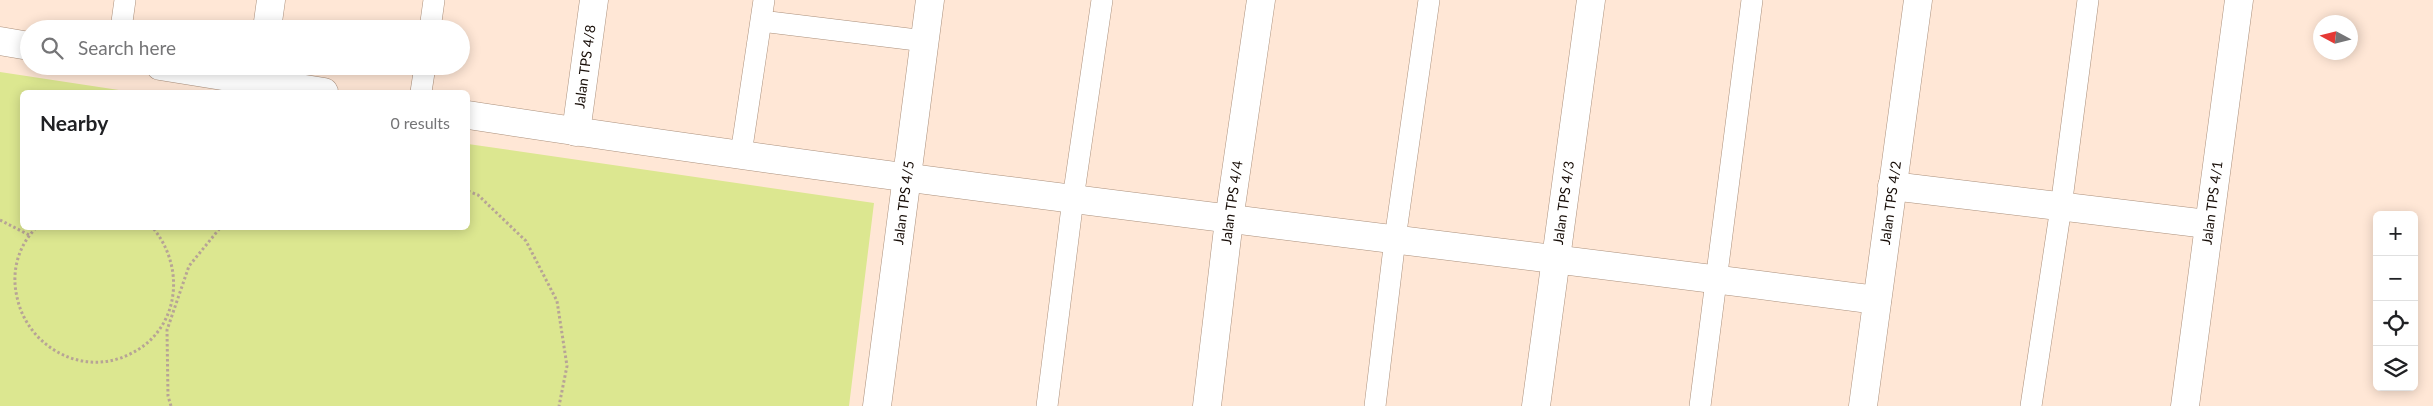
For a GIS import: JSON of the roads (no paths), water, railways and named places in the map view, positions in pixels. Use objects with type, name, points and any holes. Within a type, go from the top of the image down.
[{"type":"street","points":[[268,20],[271,0]]},
{"type":"street","name":"Jalan TPS 4/8","points":[[576,132],[594,0]]},
{"type":"street","name":"Jalan TPS 4/5","points":[[877,406],[930,0]]},
{"type":"street","name":"Jalan TPS 4/4","points":[[1207,406],[1229,220],[1262,0]]},
{"type":"street","name":"Jalan TPS 4/3","points":[[1536,406],[1591,0]]},
{"type":"street","name":"Jalan TPS 4/2","points":[[1863,406],[1918,0]]},
{"type":"street","name":"Jalan TPS 4/1","points":[[2185,406],[2239,0]]},
{"type":"street","points":[[0,42],[20,45]]},
{"type":"street","points":[[264,75],[317,90]]},
{"type":"street","points":[[470,115],[576,132],[1229,220],[1555,258],[1877,300]]},
{"type":"street","points":[[1892,186],[2208,224]]},
{"type":"lane","points":[[122,20],[125,0]]},
{"type":"lane","points":[[431,20],[434,0]]},
{"type":"lane","points":[[1048,406],[1073,199],[1102,0]]},
{"type":"lane","points":[[1375,406],[1395,239],[1429,0]]},
{"type":"lane","points":[[1700,406],[1752,0]]},
{"type":"lane","points":[[2031,406],[2061,207],[2088,0]]},
{"type":"lane","points":[[741,154],[763,10],[925,41]]},
{"type":"lane","points":[[421,90],[424,75]]}]
